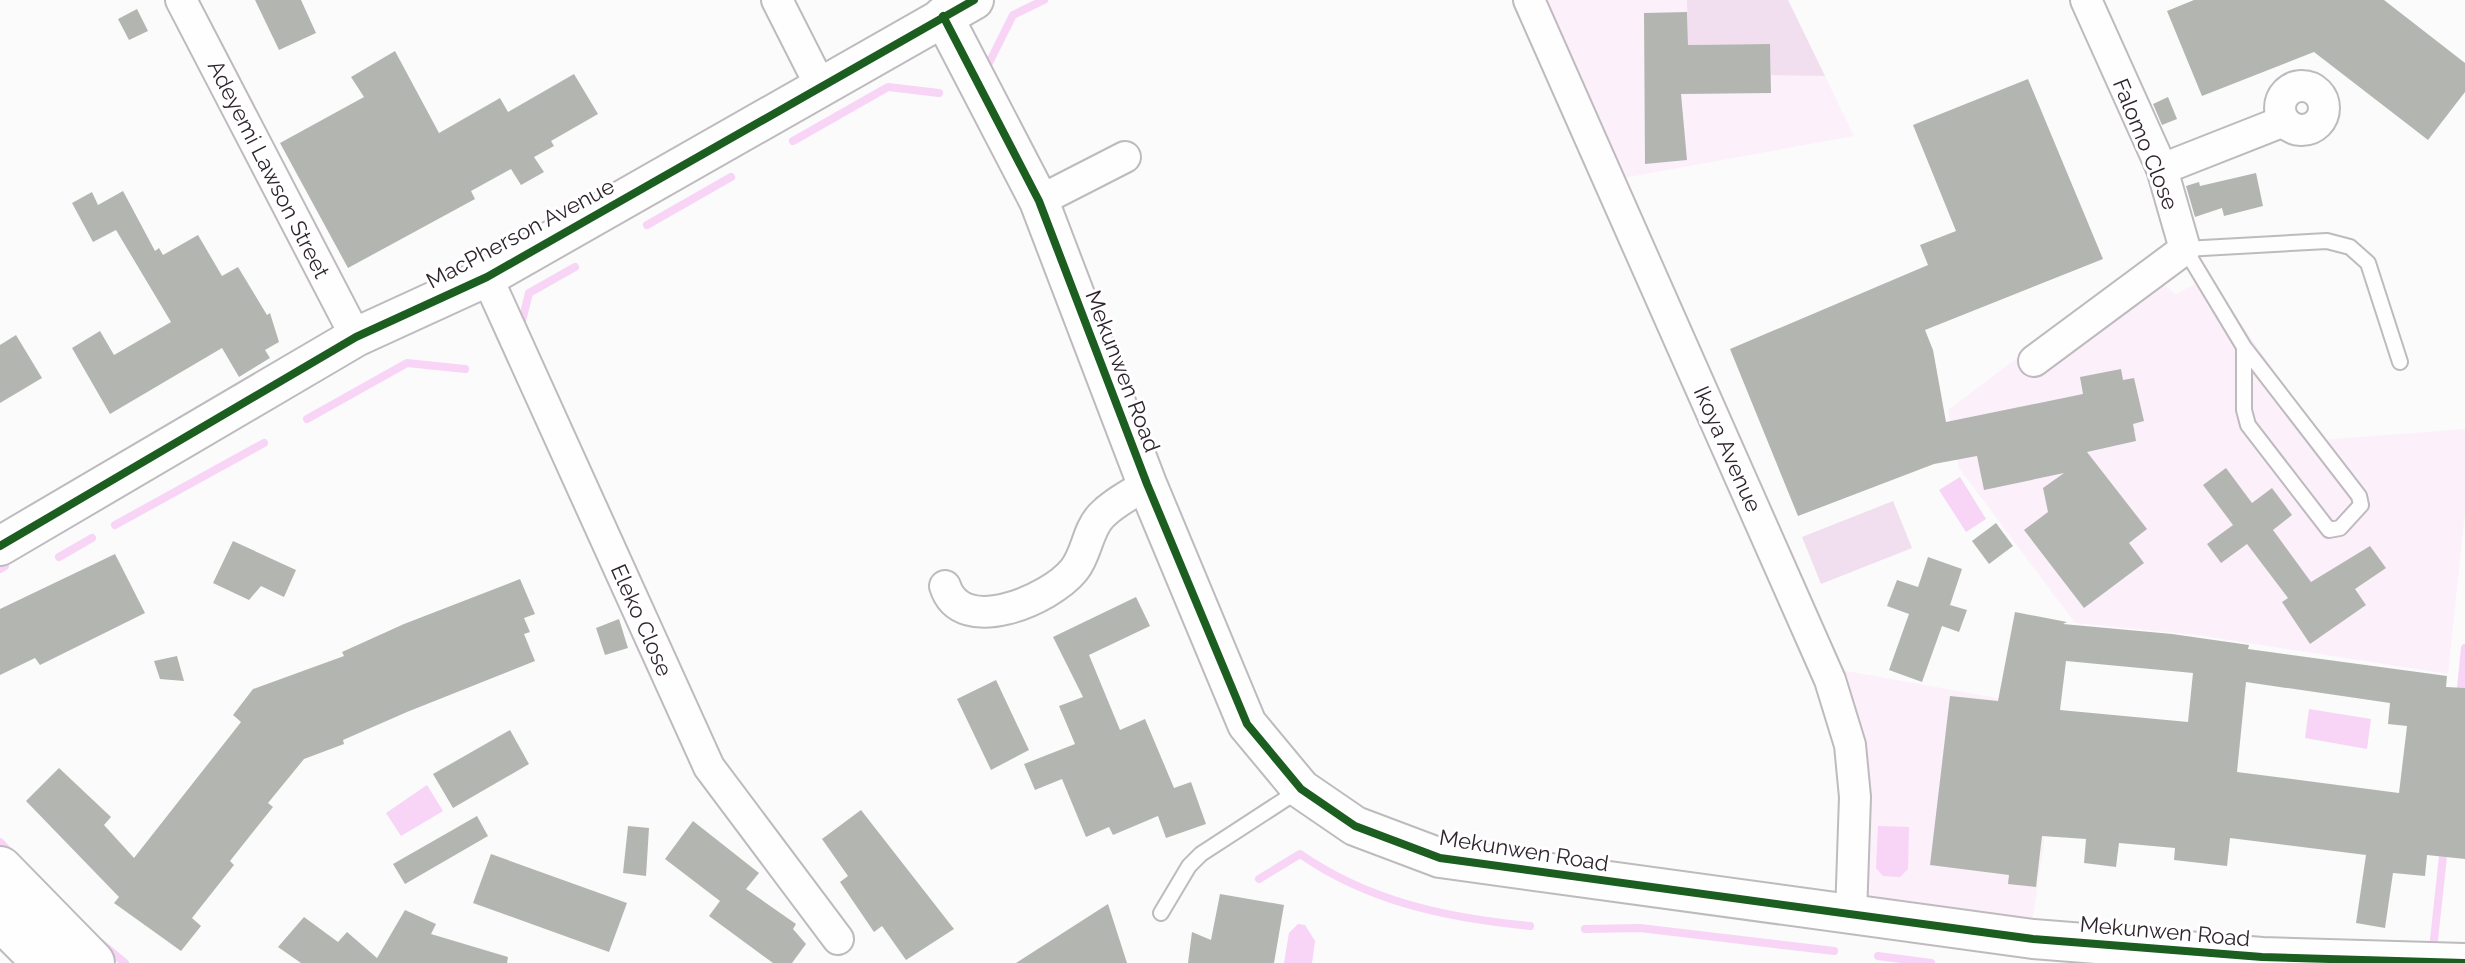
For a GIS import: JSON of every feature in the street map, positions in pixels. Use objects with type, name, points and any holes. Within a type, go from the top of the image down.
[{"type":"main road","points":[[0,869],[92,963]]},
{"type":"main road","points":[[0,917],[41,961]]},
{"type":"street","name":"Adeyemi Lawson Street","points":[[181,0],[356,337]]},
{"type":"street","points":[[777,0],[820,85]]},
{"type":"street","name":"Ikoya Avenue","points":[[1529,0],[1830,680],[1850,745],[1855,797],[1851,915]]},
{"type":"street","name":"Falomo Close","points":[[2086,0],[2162,169],[2185,249]]},
{"type":"street","name":"MacPherson Avenue","points":[[0,546],[356,337],[487,277],[958,8]]},
{"type":"street","name":"Mekunwen Road","points":[[958,8],[1039,201],[1147,484],[1247,724],[1301,789],[1355,826],[1440,858],[2033,939],[2262,957],[2465,963]]},
{"type":"street","points":[[2162,169],[2284,121]]},
{"type":"street","points":[[1039,201],[1125,157]]},
{"type":"street","points":[[2034,361],[2185,249]]},
{"type":"street","name":"Eleko Close","points":[[487,277],[709,767],[838,939]]},
{"type":"street","points":[[945,586],[957,606],[972,612],[1030,602],[1074,570],[1093,528],[1103,514],[1147,484]]},
{"type":"lane","points":[[2244,347],[2244,410],[2248,425],[2329,530],[2340,528],[2361,505],[2359,496],[2244,347],[2185,249],[2327,241],[2350,247],[2368,263],[2400,362]]},
{"type":"lane","points":[[1161,913],[1189,866],[1201,854],[1301,789]]},
{"type":"shaded area","points":[[1539,0],[1788,0],[1854,136],[1618,179]]},
{"type":"shaded area","points":[[1687,0],[1788,0],[1825,76],[1771,75],[1770,44],[1688,45]]},
{"type":"shaded area","points":[[2139,266],[2176,294],[2208,277],[2323,440],[2465,429],[2465,512],[2448,674],[2197,635],[2075,623],[1959,468],[1948,410]]},
{"type":"shaded area","points":[[1960,477],[1986,519],[1966,532],[1939,490]]},
{"type":"shaded area","points":[[1893,501],[1912,548],[1821,584],[1802,537]]},
{"type":"shaded area","points":[[1830,668],[2063,710],[2031,931],[1884,918],[1863,887],[1868,767],[1859,767]]},
{"type":"shaded area","points":[[2309,709],[2371,719],[2367,749],[2305,738]]},
{"type":"shaded area","points":[[427,785],[443,811],[401,836],[386,813]]},
{"type":"shaded area","points":[[1878,826],[1909,827],[1908,869],[1900,877],[1883,876],[1876,868]]},
{"type":"shaded area","points":[[1298,924],[1305,925],[1315,941],[1312,963],[1284,963],[1289,933]]},
{"type":"building","points":[[255,0],[301,0],[316,33],[279,50]]},
{"type":"building","points":[[2194,0],[2384,0],[2465,63],[2465,92],[2428,140],[2314,52],[2202,96],[2167,11]]},
{"type":"building","points":[[137,9],[148,31],[129,40],[118,19]]},
{"type":"building","points":[[1687,12],[1688,45],[1770,44],[1771,93],[1681,94],[1687,160],[1645,164],[1644,13]]},
{"type":"building","points":[[395,51],[439,133],[500,98],[508,112],[574,74],[598,114],[551,141],[554,146],[534,157],[544,172],[521,185],[511,169],[471,191],[475,199],[348,268],[280,143],[364,97],[351,77]]},
{"type":"building","points":[[2028,79],[2103,259],[1925,330],[1933,350],[1946,422],[2083,394],[2080,377],[2121,369],[2123,380],[2134,378],[2144,421],[2133,424],[2136,441],[2087,452],[2147,529],[2129,543],[2144,563],[2084,608],[2024,530],[2048,512],[2043,488],[2064,473],[1984,490],[1977,456],[1934,464],[1798,516],[1730,349],[1928,265],[1920,245],[1956,231],[1913,125]]},
{"type":"building","points":[[2168,97],[2177,119],[2162,125],[2153,104]]},
{"type":"building","points":[[2256,173],[2263,206],[2224,216],[2222,208],[2195,217],[2186,186],[2199,182],[2200,186]]},
{"type":"building","points":[[123,191],[155,251],[159,248],[163,255],[198,235],[222,276],[238,267],[267,315],[270,313],[279,342],[265,350],[270,358],[239,377],[222,348],[110,414],[72,348],[100,331],[114,355],[171,322],[116,230],[93,242],[72,203],[92,192],[98,205]]},
{"type":"building","points":[[16,335],[42,378],[0,403],[0,345]]},
{"type":"building","points":[[2226,468],[2252,503],[2272,488],[2292,515],[2273,530],[2311,582],[2370,546],[2386,568],[2355,589],[2366,605],[2310,644],[2282,602],[2288,598],[2247,544],[2221,563],[2207,544],[2233,525],[2203,485]]},
{"type":"building","points":[[1996,523],[2013,546],[1989,564],[1972,541]]},
{"type":"building","points":[[233,541],[296,570],[284,597],[261,586],[249,600],[213,583]]},
{"type":"building","points":[[115,554],[145,613],[40,665],[35,658],[0,675],[0,609]]},
{"type":"building","points":[[1928,557],[1962,569],[1950,605],[1967,610],[1959,632],[1942,626],[1922,682],[1889,670],[1909,614],[1887,606],[1897,580],[1918,587]]},
{"type":"building","points":[[520,579],[535,614],[524,618],[530,632],[524,634],[535,661],[407,712],[343,740],[344,744],[304,759],[268,803],[273,807],[230,861],[234,865],[192,918],[201,926],[181,951],[114,903],[119,897],[26,801],[59,768],[111,817],[104,825],[134,858],[241,722],[233,715],[253,689],[344,656],[342,652],[404,624]]},
{"type":"building","points":[[1136,597],[1150,626],[1089,655],[1120,730],[1145,719],[1174,788],[1191,782],[1206,824],[1166,838],[1158,816],[1113,835],[1109,827],[1086,837],[1062,779],[1035,790],[1024,764],[1075,744],[1059,706],[1083,697],[1053,637]]},
{"type":"building","points":[[2015,612],[2067,622],[2063,624],[2172,634],[2249,645],[2248,649],[2447,676],[2446,687],[2465,688],[2465,859],[2427,855],[2425,876],[2393,873],[2385,928],[2356,923],[2366,855],[2230,838],[2227,866],[2174,860],[2175,848],[2119,843],[2116,867],[2084,863],[2086,839],[2042,836],[2036,887],[2008,884],[2009,875],[1930,865],[1950,696],[1998,701]],"holes":[[[2066,661],[2193,673],[2188,722],[2060,710]],[[2246,682],[2390,703],[2388,724],[2407,726],[2399,793],[2237,772]]]},
{"type":"building","points":[[619,619],[628,648],[605,655],[596,628]]},
{"type":"building","points":[[177,656],[184,681],[160,679],[154,661]]},
{"type":"building","points":[[996,680],[1029,750],[991,770],[957,699]]},
{"type":"building","points":[[510,730],[529,764],[453,808],[433,774]]},
{"type":"building","points":[[861,810],[954,929],[906,960],[882,926],[874,932],[840,882],[848,876],[822,839]]},
{"type":"building","points":[[477,816],[488,836],[405,884],[393,864]]},
{"type":"building","points":[[693,821],[759,873],[746,889],[796,924],[793,929],[806,944],[792,963],[773,963],[709,916],[720,901],[665,859]]},
{"type":"building","points":[[628,826],[649,828],[646,876],[623,873]]},
{"type":"building","points":[[491,854],[627,903],[609,952],[473,903]]},
{"type":"building","points":[[1220,894],[1284,905],[1274,963],[1188,963],[1192,932],[1211,940]]},
{"type":"building","points":[[1108,904],[1127,963],[1016,963]]},
{"type":"building","points":[[405,910],[436,924],[431,934],[508,957],[507,963],[301,963],[278,947],[304,917],[338,942],[347,932],[377,958]]},
{"type":"waterway","points":[[987,67],[1013,15],[1044,0]]},
{"type":"waterway","points":[[793,141],[888,87],[939,93]]},
{"type":"waterway","points":[[647,225],[731,177]]},
{"type":"waterway","points":[[520,329],[529,293],[575,267]]},
{"type":"waterway","points":[[307,419],[407,363],[465,369]]},
{"type":"waterway","points":[[115,525],[264,443]]},
{"type":"waterway","points":[[59,557],[92,538]]},
{"type":"waterway","points":[[0,569],[5,566]]},
{"type":"waterway","points":[[2460,698],[2465,648]]},
{"type":"waterway","points":[[0,842],[12,855]]},
{"type":"waterway","points":[[2433,949],[2444,847]]},
{"type":"waterway","points":[[1259,879],[1300,854],[1326,871],[1381,896],[1439,912],[1530,926]]},
{"type":"waterway","points":[[1585,929],[1640,928],[1834,951]]},
{"type":"waterway","points":[[101,943],[125,963]]},
{"type":"waterway","points":[[1878,956],[1931,963]]},
{"type":"cycle path","points":[[0,546],[356,337],[487,277],[974,0]]},
{"type":"cycle path","points":[[943,16],[1039,201],[1147,484],[1247,724],[1301,789],[1355,826],[1440,858],[2033,939],[2262,957],[2465,963]]}]
